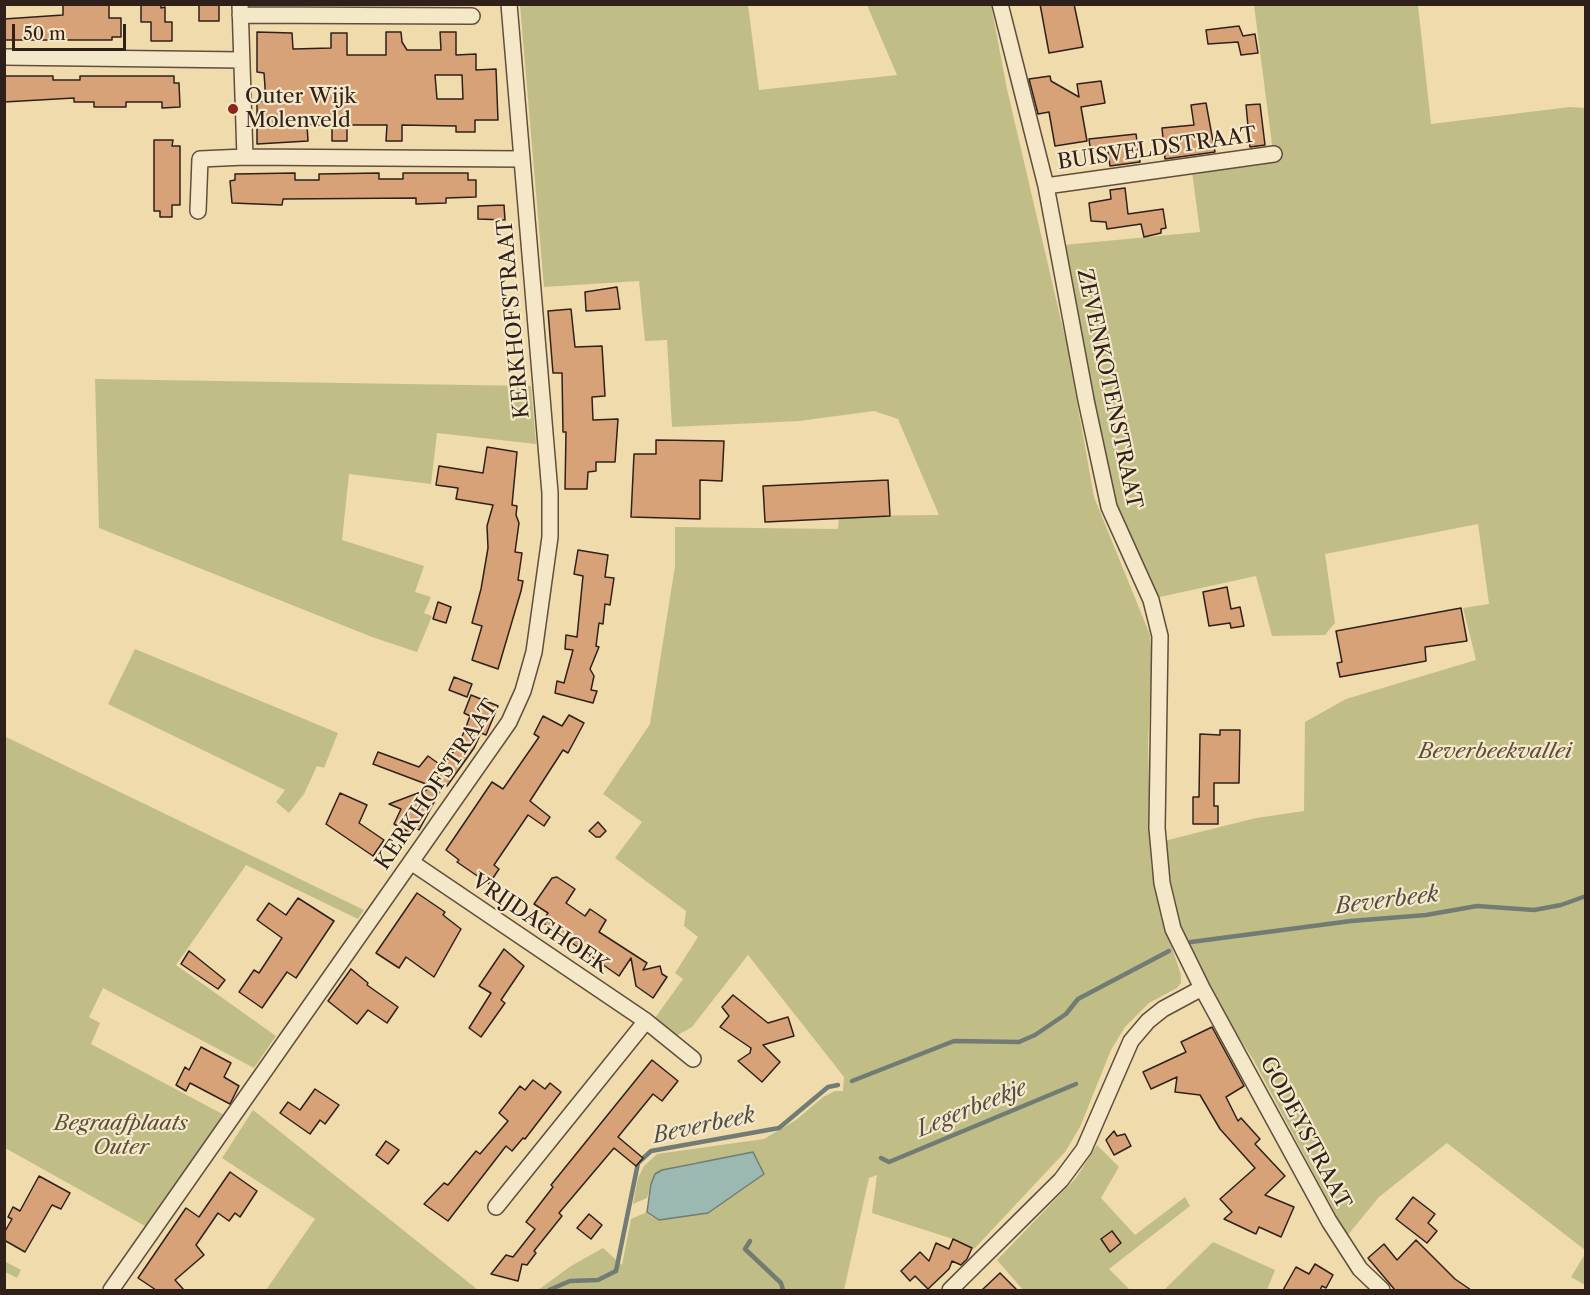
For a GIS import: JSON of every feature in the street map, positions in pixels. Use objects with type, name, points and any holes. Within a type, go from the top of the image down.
[{"type":"street","name":"KERKHOFSTRAAT","points":[[111,1290],[508,722],[524,691],[534,652],[550,537],[550,494],[509,4]]},
{"type":"street","name":"ZEVENKOTENSTRAAT","points":[[1000,4],[1046,186],[1086,400],[1109,507],[1151,600],[1160,636],[1157,828],[1162,883],[1173,929],[1202,988]]},
{"type":"street","points":[[244,157],[240,10],[472,16]]},
{"type":"street","points":[[4,57],[242,60]]},
{"type":"street","name":"BUISVELDSTRAAT","points":[[1046,186],[1274,154]]},
{"type":"street","points":[[198,211],[200,159],[244,157],[522,159]]},
{"type":"street","name":"VRIJDAGHOEK","points":[[411,862],[646,1021],[693,1059]]},
{"type":"street","points":[[950,1290],[1060,1180],[1084,1149],[1131,1041],[1163,1009],[1202,988]]},
{"type":"street","name":"GODEYSTRAAT","points":[[1202,988],[1329,1221],[1360,1269],[1382,1290]]},
{"type":"street","points":[[496,1208],[646,1021]]},
{"type":"green space","points":[[520,5],[748,5],[759,90],[897,75],[867,5],[991,5],[1007,89],[1067,346],[1094,497],[1150,635],[1152,661],[1148,742],[1151,865],[1160,911],[1181,975],[1181,983],[1177,988],[1149,1003],[1125,1027],[1111,1050],[1080,1127],[1065,1152],[974,1249],[953,1239],[872,1213],[877,1175],[869,1178],[844,1290],[538,1290],[571,1266],[603,1248],[622,1265],[631,1219],[647,1212],[652,1217],[697,1162],[662,1170],[655,1175],[647,1198],[633,1204],[638,1178],[644,1166],[657,1154],[764,1139],[796,1120],[823,1097],[835,1091],[843,1091],[844,1077],[748,955],[692,1027],[676,1036],[655,1018],[683,979],[675,973],[698,937],[684,926],[686,911],[615,858],[642,822],[603,794],[650,724],[675,566],[675,527],[838,529],[839,516],[939,515],[898,419],[874,411],[799,421],[672,427],[667,340],[645,341],[639,281],[544,287]]},
{"type":"green space","name":"Beverbeekvallei","points":[[1254,5],[1418,5],[1431,124],[1570,107],[1585,108],[1585,1250],[1447,1143],[1379,1197],[1347,1236],[1253,1059],[1218,1006],[1179,929],[1164,841],[1256,818],[1304,811],[1305,722],[1346,699],[1476,660],[1463,608],[1489,604],[1478,524],[1325,554],[1335,623],[1325,635],[1272,636],[1256,576],[1155,598],[1125,525],[1111,487],[1064,245],[1200,232],[1192,171],[1274,160]]},
{"type":"green space","points":[[95,379],[531,386],[536,444],[437,433],[431,484],[349,474],[342,540],[424,566],[415,592],[431,597],[424,613],[432,616],[417,652],[372,637],[99,528]]},
{"type":"green space","points":[[135,649],[338,733],[324,768],[317,766],[304,794],[289,813],[276,802],[285,790],[108,704]]},
{"type":"green space","name":"Begraafplaats Outer","points":[[4,736],[364,910],[358,919],[246,865],[176,965],[276,1036],[254,1068],[103,988],[89,1017],[100,1023],[91,1044],[228,1117],[145,1226],[5,1148]]},
{"type":"green space","points":[[253,1110],[478,1290],[266,1290],[315,1219],[222,1158]]},
{"type":"green space","points":[[1097,1145],[1119,1167],[1101,1198],[1135,1235],[1185,1197],[1190,1206],[1109,1269],[1130,1290],[1023,1290],[997,1260],[1076,1178]]},
{"type":"green space","points":[[1213,1242],[1275,1270],[1267,1290],[1164,1290]]},
{"type":"green space","points":[[1585,1254],[1585,1285],[1571,1277]]},
{"type":"green space","points":[[4,1261],[21,1270],[17,1278],[5,1272]]},
{"type":"water","points":[[753,1152],[764,1174],[708,1213],[659,1220],[647,1212],[651,1184],[655,1174],[662,1170]]},
{"type":"building","points":[[63,4],[109,4],[109,18],[121,18],[121,37],[112,37],[112,40],[4,40],[4,19],[63,15]]},
{"type":"building","points":[[141,4],[161,4],[161,8],[165,7],[165,22],[172,22],[172,41],[151,41],[151,22],[141,22]]},
{"type":"building","points":[[199,4],[219,4],[219,21],[199,21]]},
{"type":"building","points":[[1040,4],[1074,4],[1083,47],[1049,53]]},
{"type":"building","points":[[1239,26],[1243,36],[1255,34],[1258,53],[1241,55],[1238,42],[1208,44],[1206,30]]},
{"type":"building","points":[[257,32],[292,33],[293,49],[331,48],[331,33],[347,33],[347,55],[386,55],[386,32],[401,32],[402,42],[407,50],[441,50],[440,32],[456,32],[456,55],[476,54],[476,70],[496,69],[498,120],[475,120],[475,132],[456,132],[456,126],[402,125],[402,141],[386,141],[387,125],[347,125],[347,141],[332,141],[332,125],[307,125],[308,141],[257,144],[257,102],[265,101],[265,87],[264,73],[257,72]],"holes":[[[435,75],[462,75],[463,99],[437,99]]]},
{"type":"building","points":[[4,76],[53,76],[53,80],[80,80],[80,76],[174,76],[174,83],[179,83],[180,107],[162,108],[162,102],[126,102],[126,107],[94,107],[94,102],[74,102],[74,98],[4,102]]},
{"type":"building","points":[[1050,76],[1051,81],[1079,97],[1077,84],[1101,81],[1105,103],[1081,107],[1087,141],[1055,146],[1049,112],[1038,114],[1029,79]]},
{"type":"building","points":[[1206,103],[1215,152],[1165,159],[1162,128],[1194,125],[1191,105]]},
{"type":"building","points":[[1260,104],[1265,145],[1250,147],[1246,105]]},
{"type":"building","points":[[1136,134],[1140,162],[1110,166],[1108,152],[1091,154],[1089,139]]},
{"type":"building","points":[[154,140],[173,140],[172,146],[180,146],[180,205],[172,205],[172,217],[160,217],[160,211],[154,211]]},
{"type":"building","points":[[295,173],[295,180],[319,180],[319,174],[379,173],[379,179],[403,179],[403,173],[468,173],[468,180],[476,180],[476,197],[446,198],[446,203],[416,204],[416,198],[283,199],[282,205],[232,203],[230,181],[235,180],[235,174]]},
{"type":"building","points":[[1125,188],[1128,214],[1163,209],[1166,228],[1161,229],[1161,233],[1144,237],[1141,224],[1107,229],[1106,222],[1091,221],[1089,203],[1111,199],[1110,190]]},
{"type":"building","points":[[504,205],[505,220],[478,219],[478,206]]},
{"type":"building","points":[[617,287],[620,309],[586,311],[585,292]]},
{"type":"building","points":[[571,309],[575,347],[602,346],[605,396],[592,397],[593,420],[618,419],[615,462],[596,462],[596,471],[588,472],[587,489],[565,489],[566,432],[563,432],[562,373],[553,373],[548,311]]},
{"type":"building","points":[[656,440],[724,441],[722,481],[700,480],[700,519],[631,517],[634,454],[656,454]]},
{"type":"building","points":[[487,447],[517,452],[512,505],[517,506],[516,515],[519,523],[515,552],[522,553],[518,580],[523,581],[498,669],[472,660],[482,626],[472,623],[481,589],[488,548],[487,526],[493,505],[456,499],[458,488],[436,485],[439,466],[483,473]]},
{"type":"building","points":[[888,480],[890,516],[765,522],[763,486]]},
{"type":"building","points":[[578,550],[608,555],[605,577],[614,578],[610,605],[605,604],[603,624],[599,623],[596,646],[599,647],[590,669],[594,676],[591,690],[597,691],[593,703],[555,693],[557,681],[564,683],[573,650],[565,649],[566,635],[577,637],[583,576],[574,574]]},
{"type":"building","points":[[1227,587],[1231,609],[1240,607],[1244,626],[1231,628],[1230,623],[1209,626],[1203,592]]},
{"type":"building","points":[[438,602],[451,607],[446,623],[433,619]]},
{"type":"building","points":[[1461,608],[1467,641],[1425,647],[1426,661],[1340,677],[1337,663],[1342,662],[1336,631]]},
{"type":"building","points":[[454,677],[472,684],[467,697],[449,690]]},
{"type":"building","points":[[471,695],[498,706],[486,735],[481,733],[474,748],[447,786],[444,784],[419,830],[416,828],[412,834],[394,824],[401,809],[389,804],[434,787],[373,764],[378,752],[419,767],[428,756],[442,766],[458,746],[466,727],[470,716],[464,713]]},
{"type":"building","points":[[569,715],[584,723],[568,753],[563,750],[530,801],[550,817],[544,826],[528,815],[494,865],[499,869],[489,884],[457,862],[459,860],[446,850],[492,782],[503,789],[539,737],[534,734],[543,716],[562,726]]},
{"type":"building","points":[[1220,730],[1240,730],[1239,783],[1214,783],[1214,806],[1218,806],[1218,824],[1193,824],[1193,797],[1199,797],[1200,734],[1220,735]]},
{"type":"building","points":[[340,793],[367,805],[359,823],[384,840],[373,856],[326,824]]},
{"type":"building","points":[[598,822],[606,831],[600,837],[596,837],[589,831]]},
{"type":"building","points":[[557,877],[575,889],[566,903],[585,916],[590,909],[606,920],[599,932],[647,963],[643,970],[660,966],[662,974],[667,977],[653,998],[636,986],[631,958],[619,976],[542,922],[548,913],[534,904],[552,878]]},
{"type":"building","points":[[417,893],[445,912],[443,915],[461,929],[434,977],[406,957],[399,968],[376,953]]},
{"type":"building","points":[[298,898],[334,921],[296,978],[287,972],[262,1008],[239,992],[254,970],[259,973],[282,938],[257,920],[269,903],[286,915]]},
{"type":"building","points":[[504,949],[524,966],[501,1000],[505,1003],[481,1037],[469,1028],[491,993],[479,986]]},
{"type":"building","points":[[189,951],[225,980],[218,989],[181,964]]},
{"type":"building","points":[[351,969],[368,983],[367,985],[398,1007],[387,1023],[368,1010],[357,1024],[328,1001]]},
{"type":"building","points":[[733,995],[768,1023],[788,1017],[794,1036],[763,1045],[780,1062],[762,1082],[738,1061],[750,1053],[751,1048],[720,1027],[729,1016],[722,1007]]},
{"type":"building","points":[[1212,1027],[1244,1086],[1226,1097],[1238,1121],[1241,1118],[1260,1139],[1255,1144],[1285,1176],[1265,1195],[1294,1207],[1281,1237],[1259,1227],[1256,1234],[1224,1219],[1232,1212],[1220,1199],[1255,1168],[1220,1129],[1200,1095],[1175,1092],[1177,1077],[1151,1089],[1143,1072],[1186,1052],[1181,1042]]},
{"type":"building","points":[[201,1047],[231,1063],[224,1077],[239,1086],[230,1104],[190,1083],[186,1091],[176,1085],[185,1067],[189,1070]]},
{"type":"building","points":[[652,1060],[678,1081],[662,1101],[653,1094],[618,1137],[643,1158],[636,1166],[614,1148],[559,1213],[562,1216],[534,1251],[536,1253],[527,1265],[522,1264],[518,1281],[491,1274],[506,1255],[513,1257],[535,1229],[526,1222],[553,1187],[551,1185]]},
{"type":"building","points":[[533,1080],[545,1089],[550,1083],[561,1092],[525,1139],[523,1138],[512,1151],[506,1146],[448,1221],[424,1204],[444,1183],[448,1185],[476,1151],[480,1154],[508,1121],[499,1113],[520,1086],[525,1090]]},
{"type":"building","points":[[315,1089],[339,1105],[325,1124],[320,1120],[310,1134],[280,1113],[288,1102],[300,1110]]},
{"type":"building","points":[[1114,1131],[1117,1136],[1125,1134],[1131,1146],[1114,1155],[1106,1140]]},
{"type":"building","points":[[386,1141],[399,1150],[388,1164],[376,1155]]},
{"type":"building","points":[[230,1172],[257,1191],[240,1217],[235,1213],[229,1221],[218,1213],[196,1245],[204,1255],[175,1280],[184,1290],[156,1290],[138,1278],[186,1208],[199,1217]]},
{"type":"building","points":[[39,1176],[70,1193],[61,1209],[52,1205],[25,1252],[4,1240],[4,1233],[12,1219],[8,1217],[13,1207],[20,1211]]},
{"type":"building","points":[[1413,1197],[1435,1214],[1428,1223],[1437,1231],[1427,1243],[1396,1219]]},
{"type":"building","points":[[589,1214],[602,1225],[591,1239],[577,1228]]},
{"type":"building","points":[[1112,1231],[1121,1243],[1110,1252],[1101,1239]]},
{"type":"building","points":[[953,1239],[972,1248],[967,1259],[961,1265],[952,1261],[949,1269],[928,1289],[915,1276],[910,1281],[901,1271],[920,1252],[929,1261],[936,1243],[949,1249]]},
{"type":"building","points":[[1416,1240],[1455,1279],[1471,1290],[1395,1290],[1368,1258],[1384,1244],[1397,1260]]},
{"type":"building","points":[[1315,1264],[1333,1275],[1326,1288],[1322,1286],[1320,1290],[1283,1290],[1296,1267],[1309,1274]]},
{"type":"building","points":[[1000,1273],[1017,1290],[982,1290]]},
{"type":"waterway","name":"Beverbeek","points":[[1191,942],[1351,921],[1426,915],[1477,906],[1534,910],[1561,905],[1586,896]]},
{"type":"waterway","name":"Beverbeek","points":[[852,1081],[954,1041],[1019,1042],[1035,1035],[1066,1014],[1078,999],[1169,951]]},
{"type":"waterway","name":"Legerbeekje","points":[[881,1158],[889,1162],[1076,1084]]},
{"type":"waterway","name":"Beverbeek","points":[[549,1290],[570,1281],[598,1280],[616,1271],[638,1163],[651,1151],[779,1128],[828,1087],[838,1085]]},
{"type":"waterway","name":"Legerbeekje","points":[[750,1241],[745,1249],[781,1283],[783,1290]]},
{"type":"place","name":"Outer Wijk Molenveld","points":[[233,109]]}]
